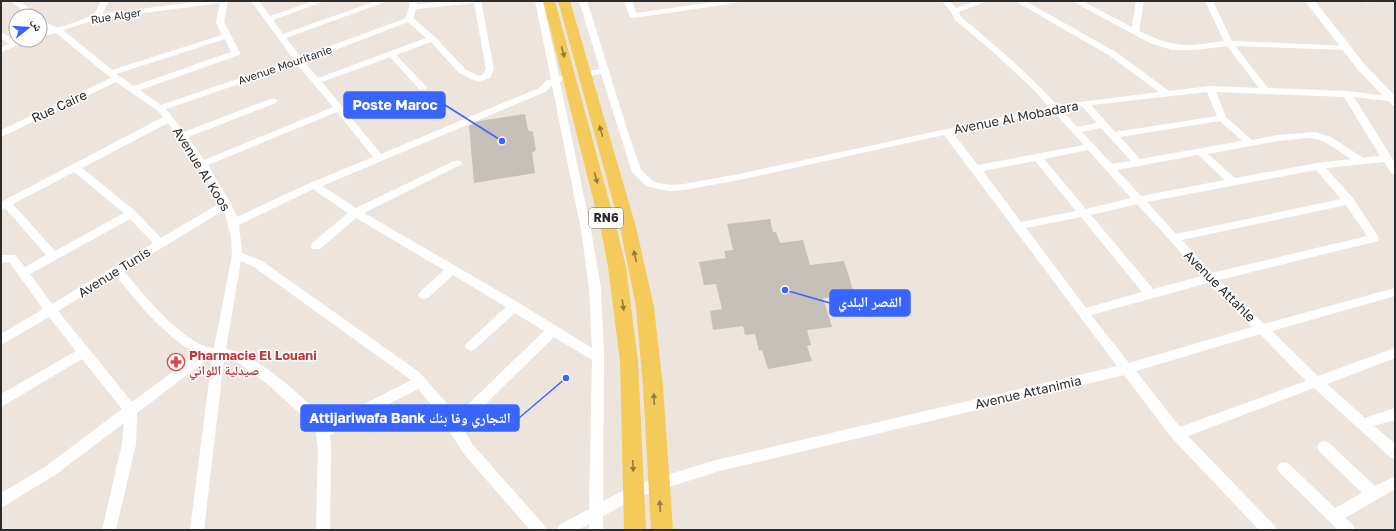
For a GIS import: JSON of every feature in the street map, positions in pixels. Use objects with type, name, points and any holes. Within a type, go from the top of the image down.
[{"type":"main road","name":"RN6","points":[[549,1],[564,83],[617,267],[629,361],[635,530]]},
{"type":"main road","name":"RN6","points":[[564,1],[596,85],[645,307],[650,348],[662,530]]},
{"type":"street","points":[[15,1],[24,8]]},
{"type":"street","points":[[97,17],[105,1]]},
{"type":"street","name":"Rue Alger","points":[[48,32],[97,17],[218,1]]},
{"type":"street","points":[[133,89],[236,53],[220,22],[224,1]]},
{"type":"street","points":[[255,1],[299,61],[379,158]]},
{"type":"street","points":[[268,19],[321,1]]},
{"type":"street","points":[[476,1],[490,69],[488,76],[478,79],[462,71],[432,39],[409,19],[413,4],[476,1]]},
{"type":"street","points":[[539,1],[564,83],[592,268],[598,358],[596,530]]},
{"type":"street","points":[[584,1],[604,71],[596,85]]},
{"type":"street","points":[[628,1],[633,16],[696,4],[736,1]]},
{"type":"street","name":"Avenue Attahle","points":[[946,1],[955,11],[958,18],[1023,74],[1210,278],[1316,382],[1395,453]]},
{"type":"street","points":[[955,11],[982,1]]},
{"type":"street","points":[[1018,1],[1113,54],[1167,94]]},
{"type":"street","points":[[1076,1],[1153,41],[1175,48],[1196,48],[1229,43],[1347,48]]},
{"type":"street","points":[[1135,32],[1140,1]]},
{"type":"street","points":[[1209,1],[1229,43],[1265,90]]},
{"type":"street","points":[[1310,1],[1362,68],[1394,100]]},
{"type":"street","points":[[281,37],[381,2]]},
{"type":"street","name":"Avenue Mouritanie","points":[[160,108],[299,61],[409,19]]},
{"type":"street","name":"Avenue Al Koos","points":[[48,26],[56,29],[114,76],[160,108],[170,118],[202,164],[226,204],[233,223],[236,236],[237,254],[213,353],[197,530]]},
{"type":"street","name":"Rue Caire","points":[[1,134],[139,63],[227,36]]},
{"type":"street","points":[[317,81],[432,39]]},
{"type":"street","points":[[391,54],[423,88]]},
{"type":"street","points":[[596,85],[604,71]]},
{"type":"street","points":[[233,223],[314,185],[542,90],[564,83]]},
{"type":"street","name":"Avenue Al Mobadara","points":[[596,85],[637,172],[650,184],[670,188],[703,184],[946,131],[1084,103],[1210,89],[1347,94],[1394,100]]},
{"type":"street","points":[[1210,89],[1222,118],[1250,143]]},
{"type":"street","points":[[1347,94],[1395,172]]},
{"type":"street","points":[[182,136],[273,101]]},
{"type":"street","points":[[1084,103],[1138,163]]},
{"type":"street","points":[[202,164],[339,108]]},
{"type":"street","points":[[54,256],[4,205],[170,118]]},
{"type":"street","points":[[1112,135],[1222,118]]},
{"type":"street","points":[[1075,130],[1102,124]]},
{"type":"street","points":[[946,131],[1176,434],[1269,530]]},
{"type":"street","points":[[1109,168],[1250,143],[1295,136],[1315,135],[1328,139],[1361,161]]},
{"type":"street","points":[[976,169],[1090,147]]},
{"type":"street","points":[[1201,152],[1234,183]]},
{"type":"street","points":[[1037,157],[1152,295]]},
{"type":"street","points":[[1019,226],[1139,200],[1318,166],[1386,158]]},
{"type":"street","points":[[316,246],[356,213],[457,163]]},
{"type":"street","points":[[1083,313],[1210,278],[1374,238],[1349,201],[1318,166]]},
{"type":"street","points":[[76,168],[130,214],[160,243]]},
{"type":"street","points":[[314,185],[356,213],[515,306],[598,358]]},
{"type":"street","points":[[1173,238],[1349,201]]},
{"type":"street","name":"Avenue Tunis","points":[[1,340],[118,271],[160,243],[226,204]]},
{"type":"street","points":[[23,273],[130,214]]},
{"type":"street","points":[[237,254],[258,264],[402,366],[420,382],[440,405],[468,450],[539,530]]},
{"type":"street","points":[[1,259],[11,258],[51,311],[131,411],[128,444],[109,530]]},
{"type":"street","points":[[424,295],[452,269]]},
{"type":"street","points":[[118,271],[140,298],[168,326],[184,339],[213,353],[237,356],[256,369],[310,413],[319,423],[324,447],[323,530]]},
{"type":"street","name":"Avenue Attanimia","points":[[564,530],[634,492],[659,482],[723,465],[1126,369],[1262,328],[1395,292]]},
{"type":"street","points":[[471,346],[515,306]]},
{"type":"street","points":[[453,427],[552,330]]},
{"type":"street","points":[[1,401],[84,352]]},
{"type":"street","points":[[1,501],[50,471],[213,353]]},
{"type":"street","points":[[1176,434],[1395,353]]},
{"type":"street","points":[[322,432],[420,382]]},
{"type":"street","points":[[1363,424],[1395,414]]},
{"type":"street","points":[[1324,447],[1373,494]]},
{"type":"street","points":[[1284,468],[1348,530]]},
{"type":"street","points":[[1335,516],[1395,482]]},
{"type":"building","points":[[525,114],[528,130],[533,132],[536,150],[532,153],[535,173],[474,183],[469,126],[479,121]]},
{"type":"building","points":[[770,219],[773,232],[776,232],[780,243],[803,240],[810,265],[844,261],[855,296],[823,298],[832,327],[807,330],[811,345],[807,346],[812,361],[768,369],[762,350],[759,351],[755,334],[745,335],[743,326],[713,330],[710,311],[722,309],[716,284],[704,285],[699,262],[726,258],[724,251],[733,250],[727,224]]},
{"type":"place","name":"Poste Maroc","points":[[502,141]]},
{"type":"place","name":"القصر البلدي","points":[[785,290]]},
{"type":"place","name":"Pharmacie El Louani صيدلية اللواني","points":[[176,362]]},
{"type":"place","name":"Attijariwafa Bank التجاري وفا بنك","points":[[566,378]]}]
